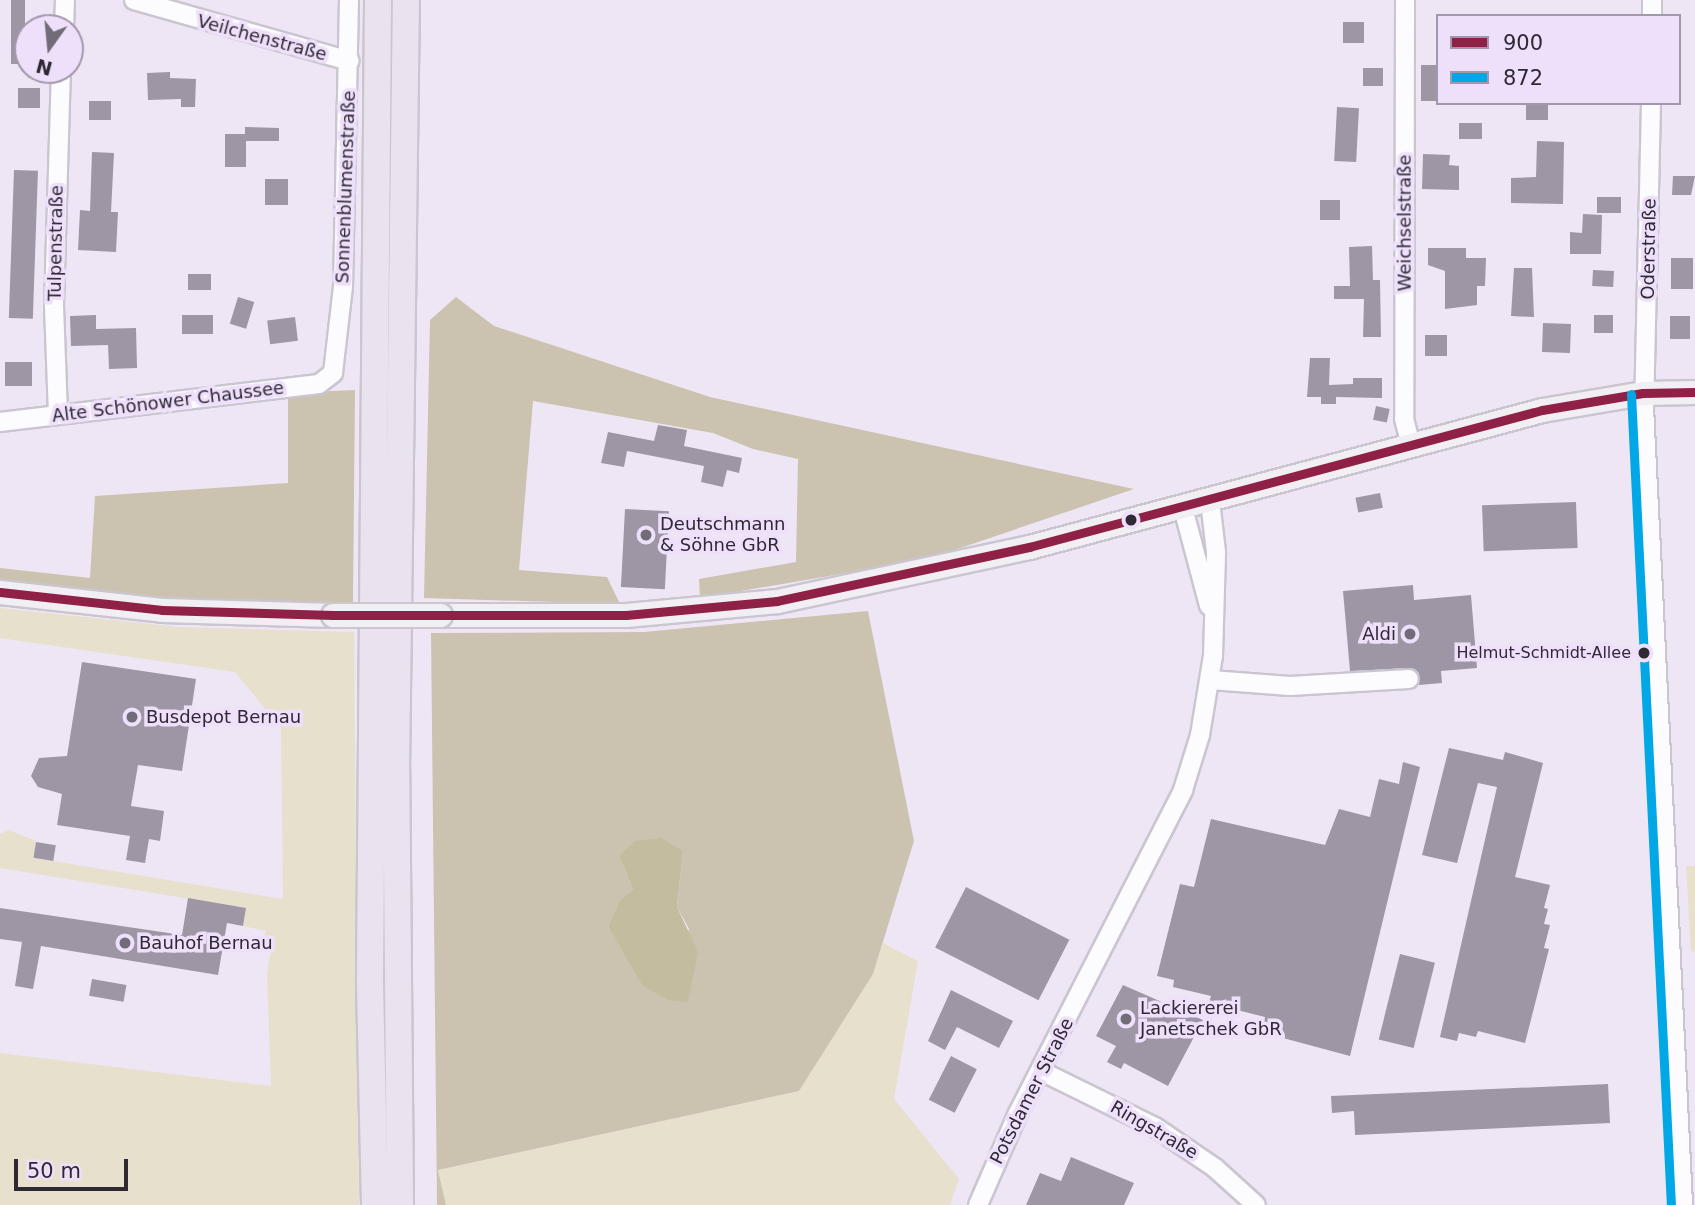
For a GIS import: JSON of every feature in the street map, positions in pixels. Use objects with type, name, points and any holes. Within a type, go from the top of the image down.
[{"type":"highway","points":[[375,1205],[370,979],[378,0]]},
{"type":"highway","points":[[400,1205],[396,770],[407,0]]},
{"type":"main road","points":[[0,592],[162,610],[333,615],[626,615],[778,601],[906,576],[1183,508],[1542,410],[1643,393],[1695,392]]},
{"type":"street","name":"Veilchenstraße","points":[[134,0],[350,61]]},
{"type":"street","name":"Sonnenblumenstraße","points":[[333,373],[343,286],[350,61],[349,0]]},
{"type":"street","name":"Weichselstraße","points":[[1405,0],[1404,419],[1411,445]]},
{"type":"street","name":"Tulpenstraße","points":[[58,415],[54,305],[61,84]]},
{"type":"street","name":"Oderstraße","points":[[1643,393],[1651,105]]},
{"type":"street","name":"Alte Schönower Chaussee","points":[[0,422],[319,384],[333,373]]},
{"type":"street","points":[[1643,393],[1683,1205]]},
{"type":"street","name":"Potsdamer Straße","points":[[978,1205],[1041,1071],[1183,790],[1211,680],[1216,552],[1210,501]]},
{"type":"street","name":"Potsdamer Straße","points":[[1183,508],[1214,626]]},
{"type":"street","points":[[1211,680],[1290,686],[1409,679]]},
{"type":"street","name":"Ringstraße","points":[[1041,1071],[1155,1127],[1214,1168],[1256,1205]]},
{"type":"shaded area","points":[[456,297],[494,326],[710,397],[1134,489],[928,559],[700,598],[699,579],[796,562],[798,459],[753,449],[713,433],[533,401],[519,570],[607,577],[620,604],[424,598],[430,320]]},
{"type":"shaded area","points":[[355,390],[353,602],[319,602],[319,607],[182,604],[0,584],[0,568],[90,578],[95,496],[288,483],[288,393]]},
{"type":"shaded area","points":[[0,608],[179,627],[354,632],[359,1205],[0,1205],[0,1053],[271,1086],[267,975],[271,947],[262,944],[266,931],[243,926],[246,908],[0,868],[0,834],[9,830],[36,841],[34,858],[283,899],[281,728],[235,672],[0,638]]},
{"type":"shaded area","points":[[868,611],[914,841],[873,974],[799,1091],[438,1170],[446,1205],[437,1205],[431,633],[644,632]],"holes":[[[683,851],[677,907],[689,929],[667,1000],[644,986],[608,927],[619,901],[633,889],[619,856]]]},
{"type":"shaded area","points":[[661,838],[683,851],[677,907],[698,952],[688,1002],[667,1000],[643,986],[608,927],[619,901],[633,889],[619,856],[635,841]]},
{"type":"shaded area","points":[[1686,866],[1695,866],[1695,952],[1691,951]]},
{"type":"shaded area","points":[[883,943],[918,961],[894,1099],[959,1179],[950,1205],[446,1205],[438,1170],[799,1091],[873,974]]},
{"type":"building","points":[[11,0],[25,0],[25,14],[14,14],[14,64],[11,64]]},
{"type":"building","points":[[1343,22],[1364,22],[1364,43],[1343,43]]},
{"type":"building","points":[[1421,65],[1436,65],[1436,101],[1421,101]]},
{"type":"building","points":[[1363,68],[1383,68],[1383,86],[1363,86]]},
{"type":"building","points":[[170,72],[170,78],[196,79],[195,107],[181,107],[181,99],[148,100],[147,73]]},
{"type":"building","points":[[18,88],[40,88],[40,108],[18,108]]},
{"type":"building","points":[[89,101],[111,101],[111,120],[89,120]]},
{"type":"building","points":[[1526,105],[1548,105],[1548,120],[1526,120]]},
{"type":"building","points":[[1337,107],[1359,108],[1356,162],[1334,161]]},
{"type":"building","points":[[1459,123],[1482,123],[1482,139],[1459,139]]},
{"type":"building","points":[[245,127],[279,128],[279,141],[246,141],[246,167],[225,167],[225,134],[245,134]]},
{"type":"building","points":[[1537,141],[1564,142],[1563,204],[1511,203],[1511,178],[1536,177]]},
{"type":"building","points":[[92,152],[114,153],[111,212],[118,212],[116,252],[78,250],[80,210],[90,211]]},
{"type":"building","points":[[1423,154],[1450,155],[1449,165],[1459,166],[1459,190],[1422,189]]},
{"type":"building","points":[[14,170],[38,171],[33,319],[9,318]]},
{"type":"building","points":[[1673,176],[1695,176],[1691,195],[1672,195]]},
{"type":"building","points":[[265,179],[288,179],[288,205],[265,205]]},
{"type":"building","points":[[1597,197],[1621,197],[1621,213],[1597,213]]},
{"type":"building","points":[[1320,200],[1340,200],[1340,220],[1320,220]]},
{"type":"building","points":[[1583,214],[1602,215],[1601,254],[1570,254],[1570,232],[1582,233]]},
{"type":"building","points":[[1372,246],[1373,280],[1380,280],[1381,337],[1363,337],[1364,299],[1334,299],[1334,286],[1350,286],[1349,247]]},
{"type":"building","points":[[1428,248],[1466,248],[1466,258],[1486,258],[1485,286],[1477,286],[1477,305],[1445,309],[1445,271],[1428,265]]},
{"type":"building","points":[[1671,258],[1693,258],[1693,289],[1671,289]]},
{"type":"building","points":[[1514,268],[1532,268],[1534,317],[1511,316]]},
{"type":"building","points":[[1593,270],[1614,271],[1613,287],[1592,286]]},
{"type":"building","points":[[188,274],[211,274],[211,290],[188,290]]},
{"type":"building","points":[[238,297],[254,302],[246,329],[230,324]]},
{"type":"building","points":[[96,315],[96,329],[136,328],[137,368],[109,369],[108,345],[71,346],[70,316]]},
{"type":"building","points":[[182,315],[213,315],[213,334],[182,334]]},
{"type":"building","points":[[1594,315],[1613,315],[1613,333],[1594,333]]},
{"type":"building","points":[[1670,316],[1690,316],[1690,339],[1670,339]]},
{"type":"building","points":[[295,317],[298,341],[270,344],[267,320]]},
{"type":"building","points":[[1543,323],[1571,324],[1570,353],[1542,352]]},
{"type":"building","points":[[1425,335],[1447,335],[1447,356],[1425,356]]},
{"type":"building","points":[[1310,358],[1330,358],[1329,385],[1353,384],[1353,378],[1382,378],[1382,398],[1336,397],[1336,404],[1321,404],[1321,397],[1307,397]]},
{"type":"building","points":[[5,362],[32,362],[32,386],[5,386]]},
{"type":"building","points":[[1376,406],[1390,409],[1387,423],[1373,420]]},
{"type":"building","points":[[658,425],[687,430],[684,446],[742,458],[739,473],[727,470],[723,487],[701,482],[704,466],[627,451],[624,467],[601,463],[608,432],[654,441]]},
{"type":"building","points":[[1380,493],[1383,508],[1358,512],[1355,498]]},
{"type":"building","points":[[1576,502],[1578,548],[1484,551],[1482,505]]},
{"type":"building","name":"Deutschmann & Söhne GbR","points":[[625,509],[669,511],[665,589],[621,587]]},
{"type":"building","name":"Aldi","points":[[1413,585],[1414,600],[1471,595],[1477,668],[1441,671],[1442,683],[1419,685],[1419,673],[1409,668],[1350,671],[1343,591]]},
{"type":"building","name":"Busdepot Bernau","points":[[82,662],[196,679],[182,771],[138,765],[131,806],[164,811],[160,841],[149,839],[145,863],[126,860],[130,836],[57,825],[62,794],[38,787],[31,776],[39,758],[67,756]]},
{"type":"building","points":[[1449,748],[1503,760],[1505,752],[1543,763],[1515,877],[1550,885],[1544,908],[1548,909],[1544,924],[1550,925],[1544,948],[1549,949],[1525,1043],[1478,1031],[1476,1037],[1459,1033],[1457,1041],[1440,1037],[1497,787],[1478,783],[1457,863],[1422,855]]},
{"type":"building","points":[[1403,762],[1420,767],[1350,1056],[1261,1032],[1265,1017],[1209,1003],[1211,996],[1173,987],[1174,980],[1157,976],[1180,884],[1194,887],[1211,819],[1325,845],[1339,809],[1370,817],[1379,779],[1399,784]]},
{"type":"building","points":[[36,842],[56,845],[53,861],[33,858]]},
{"type":"building","points":[[966,887],[1069,940],[1038,1000],[935,948]]},
{"type":"building","name":"Bauhof Bernau","points":[[188,898],[246,908],[243,926],[227,923],[218,975],[41,946],[33,989],[15,986],[22,942],[0,939],[0,908],[182,935]]},
{"type":"building","points":[[1400,954],[1435,963],[1414,1048],[1379,1039]]},
{"type":"building","points":[[92,979],[126,985],[124,1002],[89,996]]},
{"type":"building","points":[[1123,985],[1203,1020],[1168,1086],[1124,1063],[1121,1069],[1107,1062],[1116,1046],[1096,1036]]},
{"type":"building","points":[[951,990],[1013,1021],[999,1048],[957,1027],[945,1050],[928,1041]]},
{"type":"building","points":[[951,1056],[977,1069],[955,1113],[929,1100]]},
{"type":"building","points":[[1608,1084],[1610,1123],[1355,1135],[1354,1111],[1332,1113],[1331,1096]]},
{"type":"building","points":[[1071,1157],[1134,1183],[1124,1205],[1026,1205],[1040,1173],[1061,1181]]},
{"type":"transit line","name":"900","points":[[0,592],[162,610],[333,615],[626,615],[777,601],[1029,547],[1542,410],[1643,393],[1695,392]]},
{"type":"transit line","name":"872","points":[[1631,394],[1671,1205]]},
{"type":"place","name":"Deutschmann & Söhne GbR","points":[[646,535]]},
{"type":"place","name":"Aldi","points":[[1410,634]]},
{"type":"place","name":"Helmut-Schmidt-Allee","points":[[1644,653]]},
{"type":"place","name":"Busdepot Bernau","points":[[132,717]]},
{"type":"place","name":"Bauhof Bernau","points":[[125,943]]},
{"type":"place","name":"Lackiererei Janetschek GbR","points":[[1126,1019]]}]
